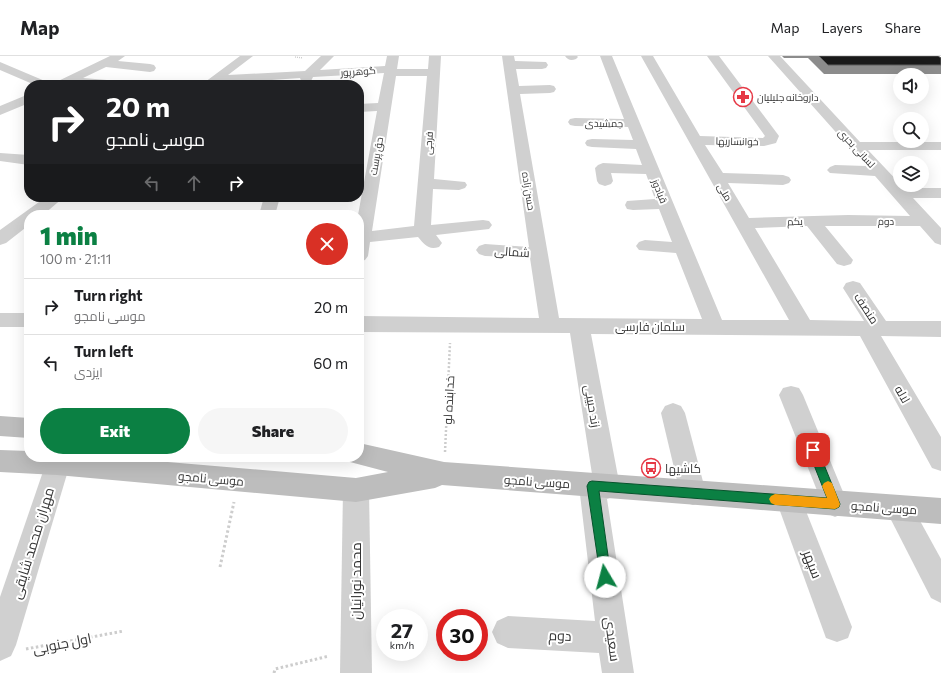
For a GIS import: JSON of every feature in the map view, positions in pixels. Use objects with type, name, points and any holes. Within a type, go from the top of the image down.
[{"type":"main road","points":[[0,426],[24,428]]},
{"type":"main road","name":"موسی نامجو","points":[[364,455],[444,474],[941,512]]},
{"type":"main road","name":"موسی نامجو","points":[[0,461],[24,461]]},
{"type":"main road","name":"موسی نامجو","points":[[68,462],[238,480],[356,490],[444,474]]},
{"type":"street","points":[[66,80],[108,58],[119,56]]},
{"type":"street","points":[[215,80],[247,56]]},
{"type":"street","points":[[306,80],[328,56]]},
{"type":"street","name":"فرجی","points":[[428,237],[425,184],[435,56]]},
{"type":"street","name":"قبادوز","points":[[606,56],[715,327]]},
{"type":"street","name":"ملی","points":[[647,56],[804,328]]},
{"type":"street","name":"خوانساریها","points":[[696,140],[764,142],[771,140],[772,136],[713,56]]},
{"type":"street","name":"لسانی بحری","points":[[774,56],[941,239]]},
{"type":"street","points":[[108,58],[150,68]]},
{"type":"street","points":[[509,60],[542,65]]},
{"type":"street","name":"حسن زاده","points":[[509,60],[550,326]]},
{"type":"street","points":[[0,66],[34,80]]},
{"type":"street","name":"گوهرپور","points":[[228,79],[306,80],[391,66],[434,72]]},
{"type":"street","name":"حق پرست","points":[[364,224],[391,66]]},
{"type":"street","points":[[724,71],[740,72]]},
{"type":"street","points":[[0,77],[14,72]]},
{"type":"street","points":[[514,90],[550,89]]},
{"type":"street","points":[[0,111],[24,101]]},
{"type":"street","points":[[364,108],[384,107]]},
{"type":"street","name":"جمشیدی","points":[[575,122],[633,123]]},
{"type":"street","points":[[592,143],[642,145]]},
{"type":"street","points":[[856,146],[941,146]]},
{"type":"street","points":[[0,157],[24,159]]},
{"type":"street","points":[[605,181],[603,168],[652,170]]},
{"type":"street","points":[[836,170],[878,171]]},
{"type":"street","points":[[718,178],[782,180]]},
{"type":"street","points":[[425,184],[459,185]]},
{"type":"street","points":[[899,193],[941,193]]},
{"type":"street","points":[[39,210],[49,202]]},
{"type":"street","points":[[633,205],[666,204]]},
{"type":"street","name":"یکم","points":[[743,223],[848,220]]},
{"type":"street","name":"دوم","points":[[848,220],[925,221]]},
{"type":"street","points":[[0,238],[24,221]]},
{"type":"street","points":[[812,221],[844,260]]},
{"type":"street","points":[[364,236],[428,237],[483,225]]},
{"type":"street","points":[[645,246],[683,248]]},
{"type":"street","name":"شمالی","points":[[485,250],[539,253]]},
{"type":"street","name":"منصف","points":[[853,288],[873,328]]},
{"type":"street","points":[[0,320],[24,320]]},
{"type":"street","name":"سلمان فارسی","points":[[364,324],[941,329]]},
{"type":"street","name":"زند حبیبی","points":[[579,326],[600,486]]},
{"type":"street","name":"لاله","points":[[873,328],[941,460]]},
{"type":"street","points":[[791,395],[835,504]]},
{"type":"street","points":[[673,413],[693,493]]},
{"type":"street","name":"مهران محمد شایقی","points":[[12,648],[59,462]]},
{"type":"street","name":"سعیدی","points":[[600,486],[613,638],[618,673]]},
{"type":"street","name":"محمد نورانیان","points":[[355,661],[356,490]]},
{"type":"street","name":"سپهر","points":[[789,500],[837,627]]},
{"type":"street","points":[[898,508],[941,588]]},
{"type":"street","name":"دوم","points":[[508,632],[613,638]]},
{"type":"path","name":"خدابنده لو","points":[[444,474],[451,325]]},
{"type":"path","points":[[220,567],[238,480]]},
{"type":"path","name":"اول جنوبی","points":[[12,648],[124,630]]},
{"type":"path","points":[[274,673],[275,669],[355,661]]},
{"type":"building","points":[[819,56],[938,56],[941,58],[941,65],[828,65]]},
{"type":"slow traffic","points":[[775,499],[835,504],[828,486]]},
{"type":"place","name":"داروخانه جلیلیان","points":[[743,97]]},
{"type":"place","name":"کاشیها","points":[[651,468]]},
{"type":"route","points":[[605,577],[592,486],[835,504],[813,450]]}]
